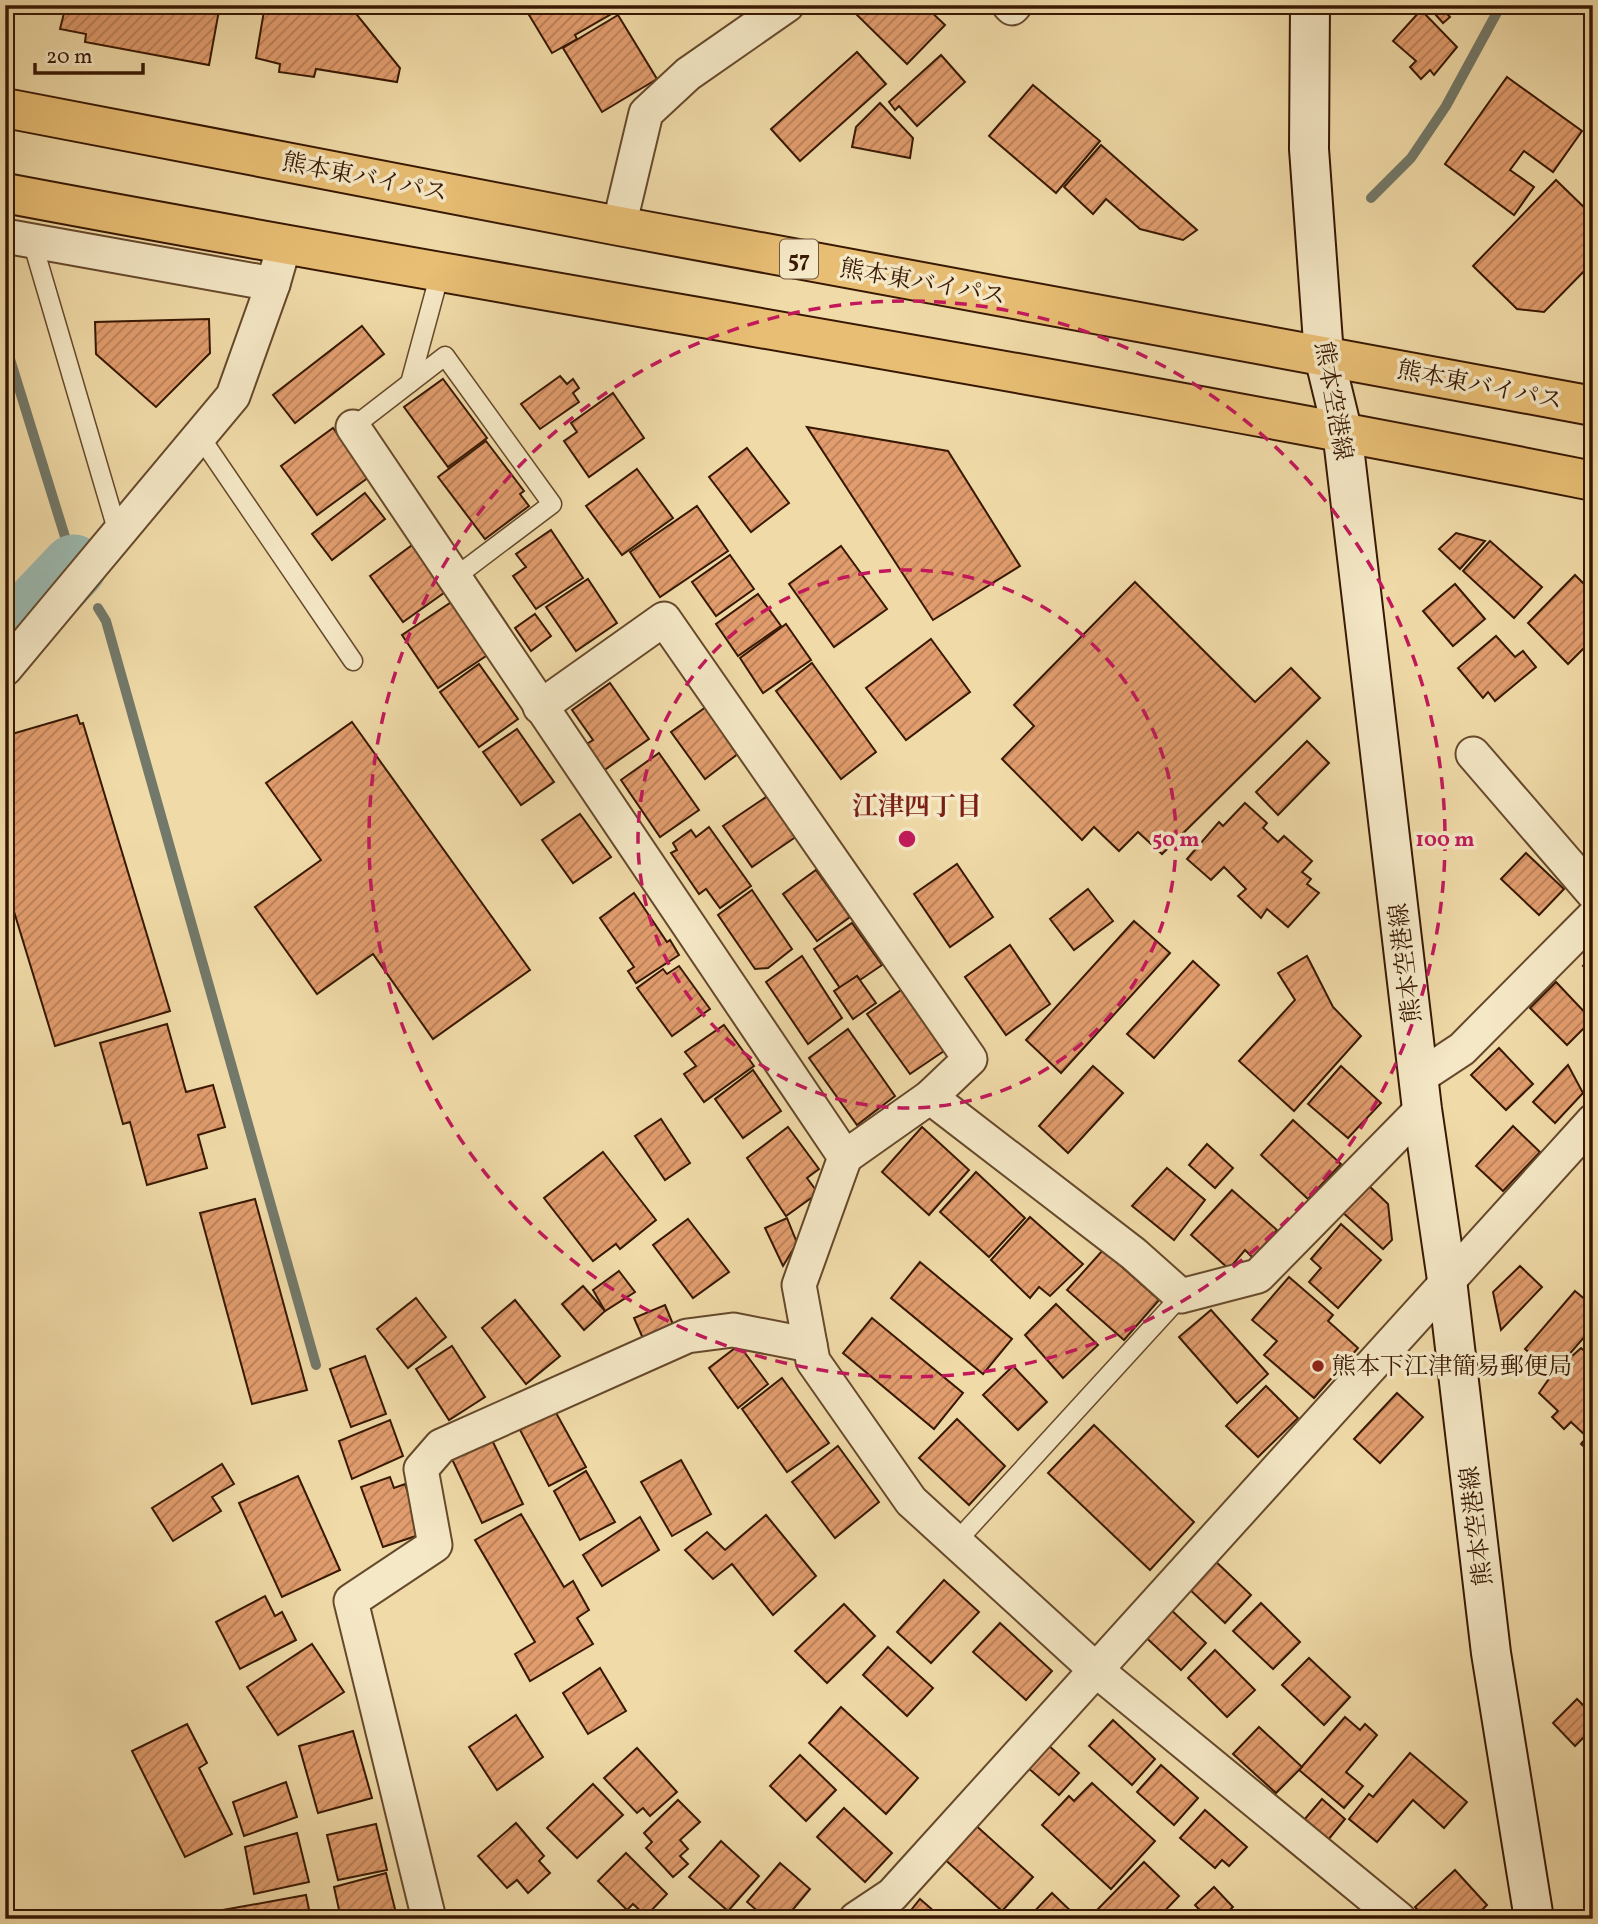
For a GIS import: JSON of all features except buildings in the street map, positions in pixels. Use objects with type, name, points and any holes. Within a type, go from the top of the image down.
[{"type":"highway","name":"熊本東バイパス","points":[[5,108],[619,226],[1593,406]]},
{"type":"highway","points":[[5,193],[284,246],[1342,430],[1593,481]]},
{"type":"main road","name":"熊本空港線","points":[[1310,5],[1309,149],[1324,356],[1342,430],[1420,1093],[1447,1280],[1491,1653],[1534,1919]]},
{"type":"street","points":[[619,226],[646,113],[688,74],[787,5]]},
{"type":"street","points":[[1009,5],[1012,8],[1015,5]]},
{"type":"street","points":[[19,238],[273,284]]},
{"type":"street","points":[[5,669],[233,396],[284,246]]},
{"type":"street","points":[[353,428],[845,1157]]},
{"type":"street","points":[[540,707],[664,619],[970,1059],[930,1097],[845,1157],[799,1285],[813,1361],[911,1501],[1096,1670],[1399,1919]]},
{"type":"street","points":[[1473,754],[1593,893]]},
{"type":"street","points":[[930,1097],[1133,1254],[1181,1296],[1258,1276],[1420,1093],[1593,918]]},
{"type":"street","points":[[856,1919],[892,1895],[1593,1121]]},
{"type":"street","points":[[429,1919],[351,1601],[435,1545],[421,1469],[441,1446],[688,1336],[733,1330],[810,1345]]},
{"type":"lane","points":[[19,238],[118,533]]},
{"type":"lane","points":[[410,383],[440,273]]},
{"type":"lane","points":[[353,428],[445,356],[552,504],[454,578]]},
{"type":"lane","points":[[199,435],[353,661]]},
{"type":"lane","points":[[956,1542],[1181,1296]]},
{"type":"waterway","points":[[1371,198],[1411,158],[1446,106],[1501,5]]},
{"type":"waterway","points":[[5,343],[75,569]]},
{"type":"waterway","points":[[5,640],[74,567]]},
{"type":"waterway","points":[[98,608],[106,621],[316,1365]]},
{"type":"place","name":"熊本下江津簡易郵便局","points":[[1318,1366]]},
{"type":"district","name":"江津四丁目","points":[[917,806]]}]
